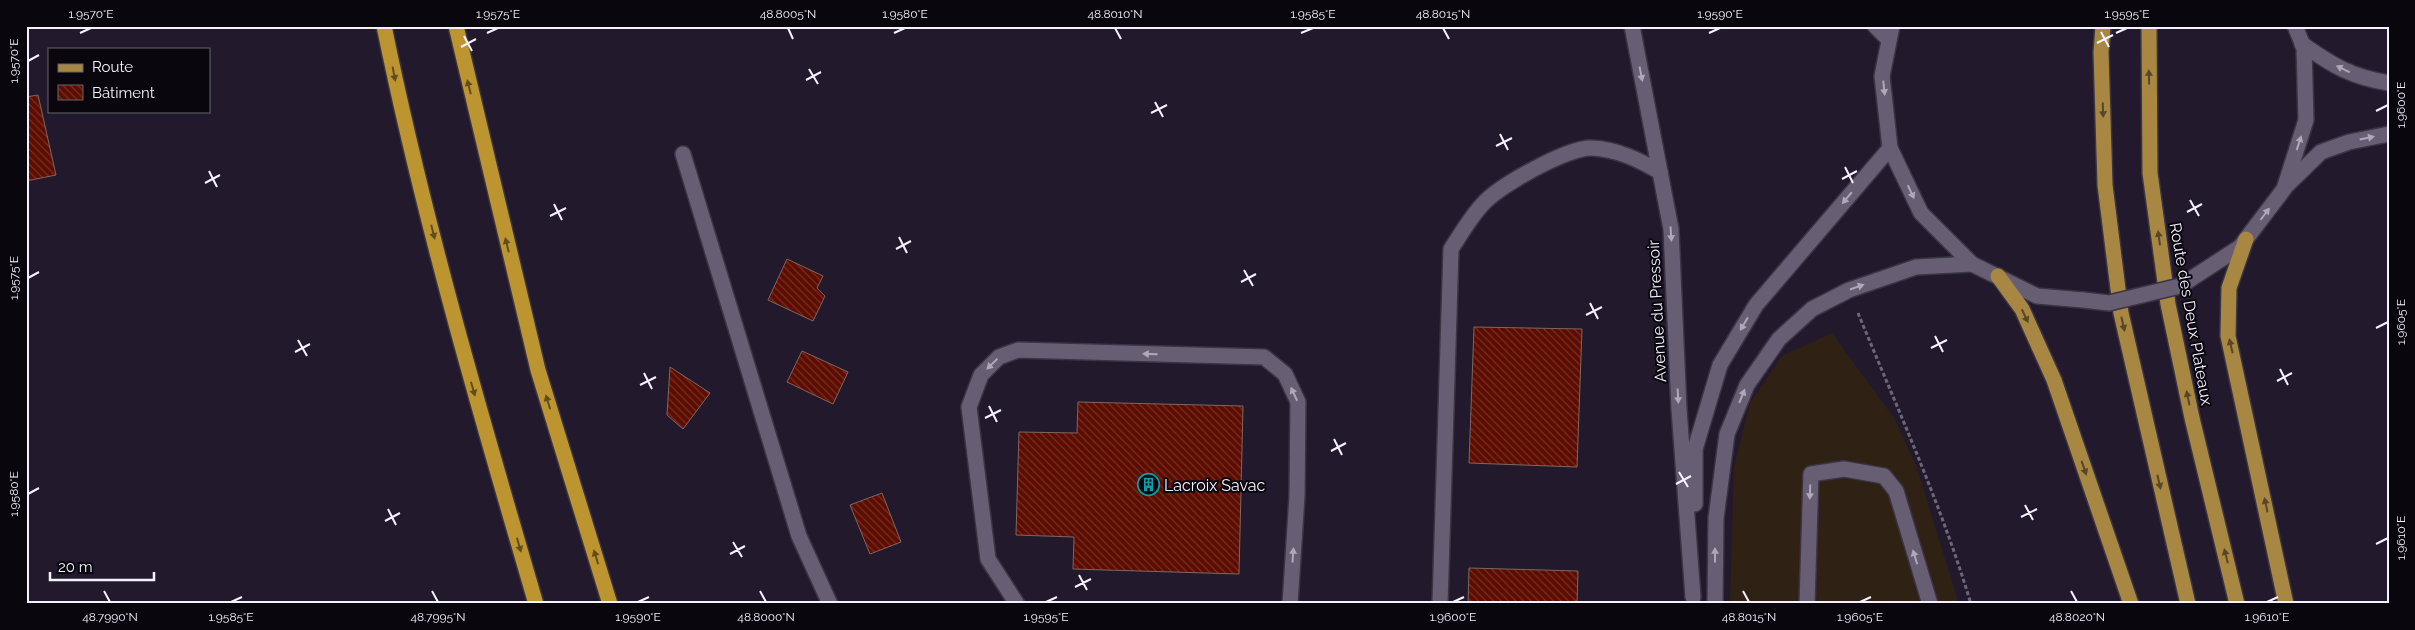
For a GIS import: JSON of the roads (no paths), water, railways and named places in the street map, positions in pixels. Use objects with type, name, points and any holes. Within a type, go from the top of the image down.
[{"type":"highway","points":[[384,26],[395,82],[472,384],[536,604]]},
{"type":"highway","points":[[456,26],[538,370],[610,604]]},
{"type":"main road","points":[[2103,26],[2101,52],[2105,185],[2121,314],[2188,604]]},
{"type":"main road","name":"Route des Deux Plateaux","points":[[2149,26],[2150,173],[2168,304],[2192,418],[2237,604]]},
{"type":"main road","points":[[2246,239],[2229,288],[2228,336],[2286,604]]},
{"type":"main road","points":[[1998,276],[2022,309],[2054,380],[2131,604]]},
{"type":"street","name":"Avenue du Pressoir","points":[[1632,26],[1671,228],[1679,409],[1693,600]]},
{"type":"street","points":[[1875,26],[1891,33],[1882,76],[1890,148],[1921,213],[1972,264],[2037,296],[2110,303],[2180,286],[2240,247],[2284,189],[2321,152],[2349,142],[2389,134]]},
{"type":"street","points":[[2284,189],[2306,120],[2302,44],[2295,26]]},
{"type":"street","points":[[2302,44],[2342,70],[2370,80],[2389,83]]},
{"type":"street","points":[[1440,604],[1451,249],[1482,204],[1523,174],[1555,159],[1591,148],[1633,156],[1660,172]]},
{"type":"street","points":[[1693,600],[1696,449],[1720,365],[1756,305],[1890,148]]},
{"type":"street","points":[[683,154],[799,536],[830,604]]},
{"type":"street","points":[[1715,604],[1716,518],[1727,434],[1747,385],[1779,338],[1812,309],[1849,290],[1916,267],[1972,264]]},
{"type":"street","points":[[1017,604],[988,559],[969,407],[981,375],[999,357],[1018,350],[1264,357],[1285,374],[1298,402],[1297,496],[1290,604]]},
{"type":"street","points":[[1807,604],[1811,474],[1844,469],[1884,476],[1896,491],[1930,604]]},
{"type":"place","name":"Lacroix Savac","points":[[1148,485]]}]
